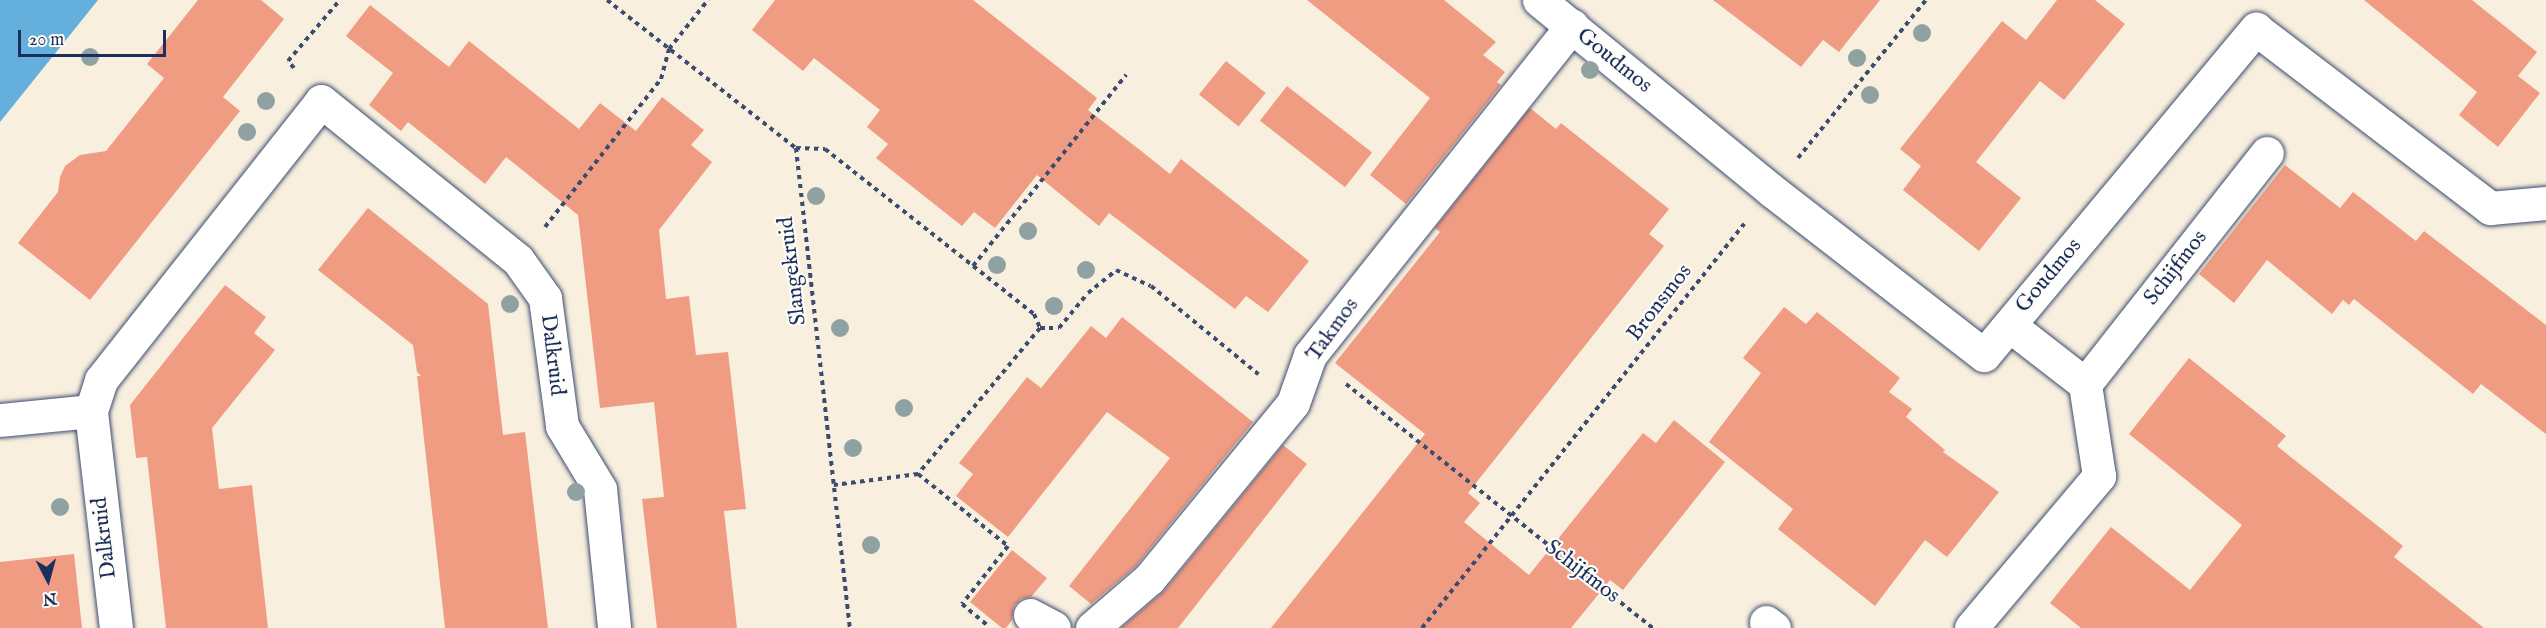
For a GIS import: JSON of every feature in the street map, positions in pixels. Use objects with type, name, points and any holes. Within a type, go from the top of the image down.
[{"type":"street","name":"Goudmos","points":[[1539,0],[1771,190],[1984,356],[2256,29],[2490,208],[2546,203]]},
{"type":"street","name":"Takmos","points":[[1092,628],[1149,579],[1293,403],[1310,355],[1572,26]]},
{"type":"street","name":"Dalkruid","points":[[116,628],[91,411],[101,380],[321,101],[518,260],[545,298],[562,426],[600,489],[614,628]]},
{"type":"street","name":"Schijfmos","points":[[2085,384],[2267,153]]},
{"type":"street","points":[[1971,628],[2099,476],[2085,384],[2009,325]]},
{"type":"street","points":[[0,420],[91,411]]},
{"type":"path","points":[[321,101],[288,61],[340,0]]},
{"type":"path","points":[[607,0],[796,148],[825,148],[1035,314],[1040,328]]},
{"type":"path","points":[[518,260],[661,79],[669,49],[708,0]]},
{"type":"path","name":"Bronsmos","points":[[1422,628],[1771,190],[1926,0]]},
{"type":"path","points":[[973,266],[1126,75]]},
{"type":"path","name":"Slangekruid","points":[[796,148],[850,628]]},
{"type":"path","points":[[1040,328],[1059,328],[1088,293],[1116,270],[1151,286],[1293,403]]},
{"type":"path","points":[[834,485],[918,474],[1040,328]]},
{"type":"path","name":"Schijfmos","points":[[1310,355],[1653,628]]},
{"type":"path","points":[[918,474],[1008,546],[962,604],[990,628]]},
{"type":"water","points":[[0,0],[98,0],[0,122]]},
{"type":"building","points":[[198,0],[261,0],[284,19],[223,97],[240,111],[90,300],[18,243],[58,192],[60,177],[65,166],[80,155],[106,151],[164,78],[147,64]]},
{"type":"building","points":[[775,0],[973,0],[1097,98],[1088,110],[1170,174],[1181,159],[1309,261],[1268,312],[1246,296],[1235,309],[1109,213],[1099,226],[1037,175],[995,228],[974,212],[962,226],[876,158],[888,144],[867,127],[880,110],[814,58],[803,71],[752,30]]},
{"type":"building","points":[[1307,0],[1444,0],[1496,42],[1483,55],[1505,72],[1497,82],[1501,85],[1406,204],[1370,175],[1430,98]]},
{"type":"building","points":[[1713,0],[1880,0],[1839,52],[1823,40],[1801,67]]},
{"type":"building","points":[[2057,0],[2095,0],[2125,24],[2064,100],[2040,81],[1976,162],[2021,198],[1979,251],[1903,190],[1921,166],[1900,149],[2002,21],[2026,40]]},
{"type":"building","points":[[2364,0],[2472,0],[2537,52],[2518,76],[2540,93],[2498,147],[2459,115],[2477,92]]},
{"type":"building","points":[[370,5],[449,67],[469,41],[579,129],[600,103],[636,131],[662,97],[704,130],[691,145],[712,162],[659,230],[666,299],[689,296],[696,355],[728,352],[746,509],[724,511],[737,628],[657,628],[642,499],[664,497],[654,402],[600,408],[578,215],[506,157],[485,184],[408,122],[401,131],[369,105],[393,73],[346,36]]},
{"type":"building","points":[[1226,61],[1266,93],[1239,127],[1199,94]]},
{"type":"building","points":[[1287,86],[1372,152],[1345,187],[1260,121]]},
{"type":"building","points":[[1530,108],[1556,129],[1561,123],[1669,209],[1649,234],[1664,246],[1468,493],[1480,503],[1464,522],[1529,575],[1643,433],[1656,443],[1674,420],[1725,462],[1623,590],[1610,580],[1571,628],[1271,628],[1425,434],[1335,363],[1440,232],[1435,228]]},
{"type":"building","points":[[2285,165],[2340,208],[2353,192],[2416,241],[2424,231],[2546,325],[2546,434],[2481,384],[2473,394],[2354,299],[2349,305],[2343,300],[2332,314],[2267,260],[2234,303],[2199,274]]},
{"type":"building","points":[[368,208],[488,304],[503,435],[525,432],[548,628],[445,628],[417,376],[421,376],[417,372],[413,345],[318,270]]},
{"type":"building","points":[[225,285],[266,317],[254,333],[275,350],[212,428],[219,489],[252,485],[268,628],[166,628],[147,457],[136,458],[130,405]]},
{"type":"building","points":[[1784,307],[1806,324],[1817,312],[1900,378],[1889,392],[1912,409],[1906,417],[1945,450],[1943,452],[1999,492],[1947,557],[1925,540],[1875,606],[1778,529],[1793,509],[1709,442],[1761,373],[1743,358]]},
{"type":"building","points":[[1122,317],[1253,422],[1136,566],[1091,604],[1069,586],[1170,458],[1107,412],[1008,537],[956,496],[973,474],[959,463],[1027,377],[1041,388],[1091,326],[1106,338]]},
{"type":"building","points":[[2189,358],[2286,436],[2277,446],[2403,546],[2394,557],[2484,628],[2081,628],[2050,603],[2111,527],[2190,590],[2242,525],[2129,434]]},
{"type":"building","points":[[1283,445],[1307,464],[1178,628],[1121,628],[1164,591]]},
{"type":"building","points":[[1012,550],[1047,578],[1031,597],[1021,599],[1014,606],[1012,620],[1006,628],[1002,628],[970,602]]},
{"type":"building","points":[[74,554],[82,628],[0,628],[0,562]]}]
